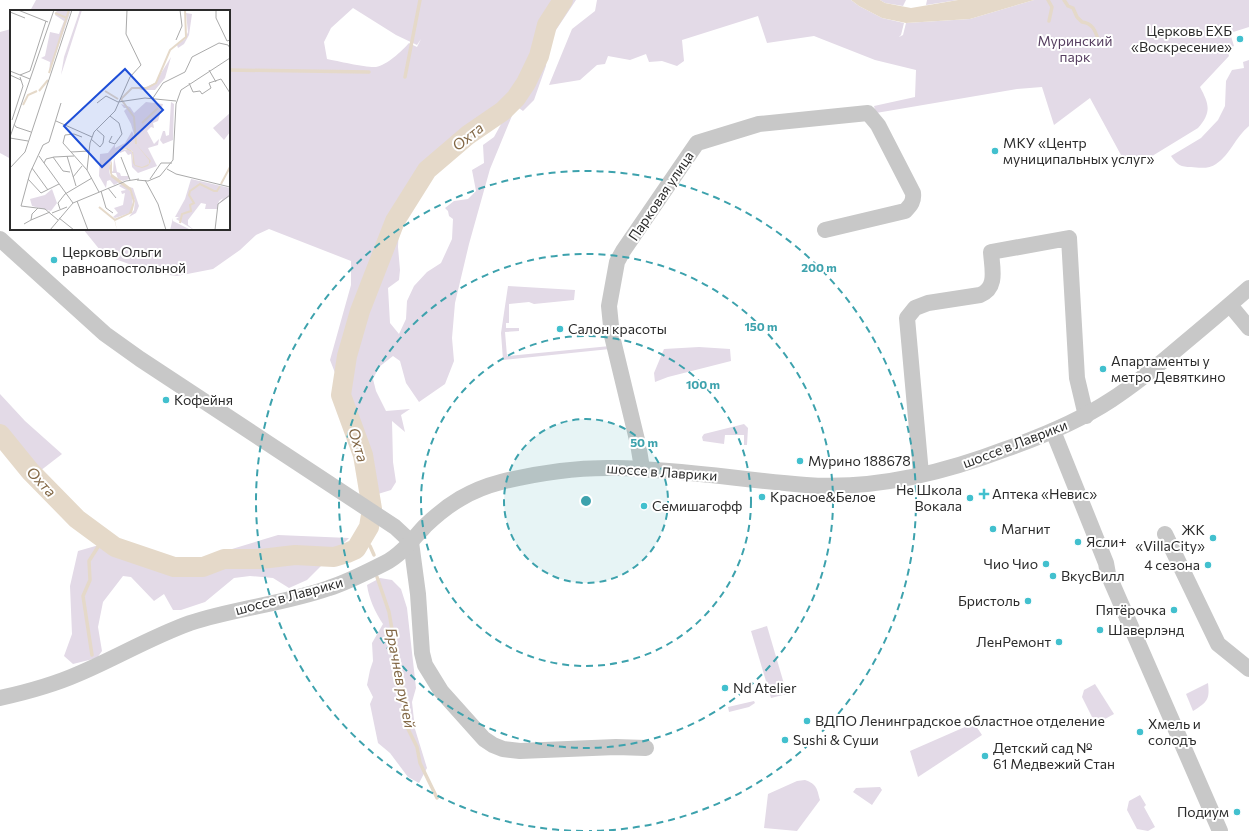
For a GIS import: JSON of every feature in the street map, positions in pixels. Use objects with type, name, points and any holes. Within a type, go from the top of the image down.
[{"type":"street","name":"Парковая улица","points":[[642,468],[638,444],[612,336],[609,306],[617,262],[697,143],[759,124],[868,112],[878,125],[913,193],[914,199],[911,205],[905,210],[825,230]]},
{"type":"street","points":[[921,474],[907,318],[915,308],[928,303],[986,292],[992,284],[992,252],[1069,238],[1077,378],[1086,416]]},
{"type":"street","points":[[0,239],[105,334],[140,359],[395,527],[411,542],[418,594],[422,653],[426,665],[441,691],[484,739],[493,746],[503,749],[520,750],[616,747],[646,748]]},
{"type":"street","name":"шоссе в Лаврики","points":[[0,698],[32,691],[56,683],[170,631],[192,623],[322,590],[362,575],[386,563],[401,552],[428,523],[458,498],[499,483],[530,476],[576,470],[642,468],[825,486],[894,481],[976,461],[1053,431],[1086,416],[1135,384],[1249,288]]},
{"type":"street","points":[[1230,305],[1249,328]]},
{"type":"street","points":[[1053,431],[1106,563],[1108,574],[1220,831]]},
{"type":"street","points":[[1165,534],[1218,644],[1249,669]]},
{"type":"green space","points":[[36,0],[576,0],[548,42],[546,66],[534,100],[523,111],[516,106],[490,169],[469,244],[455,303],[452,338],[454,361],[445,384],[419,402],[406,383],[400,361],[393,356],[379,367],[373,379],[376,391],[386,411],[410,409],[401,415],[405,432],[392,421],[393,462],[396,482],[391,490],[378,494],[371,465],[330,360],[351,285],[351,261],[269,229],[256,235],[240,250],[213,269],[177,276],[154,273],[104,255],[84,230],[230,230],[230,10],[31,10]],"holes":[[[353,8],[396,35],[417,45],[421,39],[417,47],[409,43],[389,61],[376,67],[327,59],[324,42],[331,28]],[[506,115],[494,137],[483,145],[484,163],[472,170],[476,191],[468,199],[454,201],[445,208],[448,211],[449,216],[453,219],[452,239],[441,263],[427,272],[414,286],[407,301],[406,319],[399,334],[390,323],[388,288],[399,280],[399,225],[431,173],[452,156],[450,149],[463,135],[486,118]]]},
{"type":"green space","name":"Муринский парк","points":[[597,0],[851,0],[882,18],[904,23],[901,35],[899,37],[903,35],[906,23],[970,19],[1034,0],[1249,0],[1249,27],[1230,33],[1234,46],[1227,49],[1229,56],[1200,87],[1208,108],[1205,117],[1198,128],[1144,161],[1135,162],[1121,155],[1090,98],[1054,125],[1042,87],[1017,89],[876,113],[874,106],[915,97],[916,70],[875,60],[814,36],[767,43],[758,16],[682,40],[684,61],[677,66],[662,61],[649,62],[646,54],[630,60],[608,56],[605,64],[597,65],[580,80],[549,85],[572,29],[595,11]]},
{"type":"green space","points":[[880,0],[906,0],[903,6],[885,3]]},
{"type":"green space","points":[[927,0],[958,0],[926,5]]},
{"type":"green space","points":[[10,29],[10,158],[0,153],[0,32]]},
{"type":"green space","points":[[1249,60],[1249,126],[1240,135],[1225,156],[1214,166],[1197,168],[1184,167],[1175,162],[1171,156],[1201,138],[1218,120],[1225,106],[1226,81],[1232,70],[1244,68],[1243,62]]},
{"type":"green space","points":[[508,286],[575,290],[574,300],[534,304],[529,302],[509,304],[509,323],[506,323],[506,328],[519,328],[519,331],[505,332],[507,356],[610,346],[610,349],[503,360],[501,333]]},
{"type":"green space","points":[[699,347],[730,349],[731,361],[668,377],[655,382],[654,373],[664,349]]},
{"type":"green space","points":[[0,394],[25,421],[62,454],[40,471],[0,442]]},
{"type":"green space","points":[[744,424],[748,428],[747,445],[744,445],[744,435],[725,435],[724,444],[703,441],[702,437],[704,434]]},
{"type":"green space","points":[[278,535],[349,538],[307,580],[289,588],[273,578],[250,576],[234,578],[205,602],[181,610],[173,610],[164,594],[154,601],[131,577],[123,576],[103,602],[98,627],[102,651],[97,658],[73,664],[64,656],[72,634],[70,586],[78,551],[120,539],[147,553],[179,565]]},
{"type":"green space","points":[[380,578],[392,580],[401,589],[407,608],[416,688],[412,702],[415,729],[427,768],[419,783],[408,777],[390,753],[378,743],[370,704],[373,697],[367,685],[373,661],[372,643],[383,624],[377,615],[369,595],[367,585]]},
{"type":"green space","points":[[767,626],[787,694],[771,698],[751,631]]},
{"type":"green space","points":[[1208,683],[1208,697],[1202,705],[1193,711],[1186,694]]},
{"type":"green space","points":[[1095,684],[1114,714],[1103,720],[1092,717],[1082,697],[1084,690]]},
{"type":"green space","points":[[754,701],[755,703],[749,707],[729,712],[728,707]]},
{"type":"green space","points":[[974,723],[982,735],[918,777],[910,751]]},
{"type":"green space","points":[[805,780],[812,783],[816,787],[820,800],[797,831],[764,828],[768,794],[797,781]]},
{"type":"green space","points":[[880,787],[882,790],[872,805],[853,792],[856,788]]},
{"type":"green space","points":[[1140,795],[1146,805],[1144,807],[1155,827],[1148,831],[1137,829],[1127,810],[1129,801]]},
{"type":"shaded area","points":[[851,0],[880,0],[885,3],[911,8],[958,0],[1034,0],[970,19],[906,23],[882,18]]},
{"type":"waterway","points":[[405,77],[420,0]]},
{"type":"waterway","name":"Охта","points":[[0,434],[30,471],[77,519],[115,547],[174,567],[203,567],[224,559],[261,559],[295,555],[334,557],[356,549],[369,527],[372,509],[363,455],[341,395],[347,356],[360,311],[395,221],[427,170],[468,135],[503,111],[516,98],[526,83],[539,56],[547,25],[563,0]]},
{"type":"waterway","points":[[1048,0],[1052,7],[1049,21]]},
{"type":"waterway","points":[[1064,0],[1068,6],[1073,8],[1077,17],[1082,22],[1093,28],[1098,39],[1108,42]]},
{"type":"waterway","points":[[230,70],[369,72]]},
{"type":"waterway","points":[[92,655],[83,596],[90,580],[89,561],[103,539]]},
{"type":"waterway","name":"Брачнев ручей","points":[[363,540],[370,546],[374,555]]},
{"type":"waterway","name":"Брачнев ручей","points":[[377,577],[389,612],[404,696],[406,725],[417,747],[420,763],[437,798]]},
{"type":"place","name":"Церковь ЕХБ «Воскресение»","points":[[1240,39]]},
{"type":"place","name":"МКУ «Центр муниципальных услуг»","points":[[995,151]]},
{"type":"place","name":"Церковь Ольги равноапостольной","points":[[54,260]]},
{"type":"place","name":"Салон красоты","points":[[560,329]]},
{"type":"place","name":"Апартаменты у метро Девяткино","points":[[1103,369]]},
{"type":"place","name":"Кофейня","points":[[166,400]]},
{"type":"place","name":"Мурино 188678","points":[[800,461]]},
{"type":"place","name":"Аптека «Невис»","points":[[984,494]]},
{"type":"place","name":"Красное&Белое","points":[[762,497]]},
{"type":"place","name":"Не Школа Вокала","points":[[970,498]]},
{"type":"place","name":"Семишагофф","points":[[644,506]]},
{"type":"place","name":"Магнит","points":[[993,529]]},
{"type":"place","name":"ЖК «VillaCity»","points":[[1213,538]]},
{"type":"place","name":"Ясли+","points":[[1078,542]]},
{"type":"place","name":"Чио Чио","points":[[1046,564]]},
{"type":"place","name":"4 сезона","points":[[1208,565]]},
{"type":"place","name":"ВкусВилл","points":[[1053,576]]},
{"type":"place","name":"Бристоль","points":[[1028,601]]},
{"type":"place","name":"Пятёрочка","points":[[1174,610]]},
{"type":"place","name":"Шаверлэнд","points":[[1100,630]]},
{"type":"place","name":"ЛенРемонт","points":[[1059,642]]},
{"type":"place","name":"Nd Atelier","points":[[725,688]]},
{"type":"place","name":"ВДПО Ленинградское областное отделение","points":[[807,721]]},
{"type":"place","name":"Хмель и солодъ","points":[[1140,732]]},
{"type":"place","name":"Sushi & Суши","points":[[785,740]]},
{"type":"place","name":"Детский сад № 61 Медвежий Стан","points":[[985,756]]},
{"type":"place","name":"Подиум","points":[[1237,812]]}]
